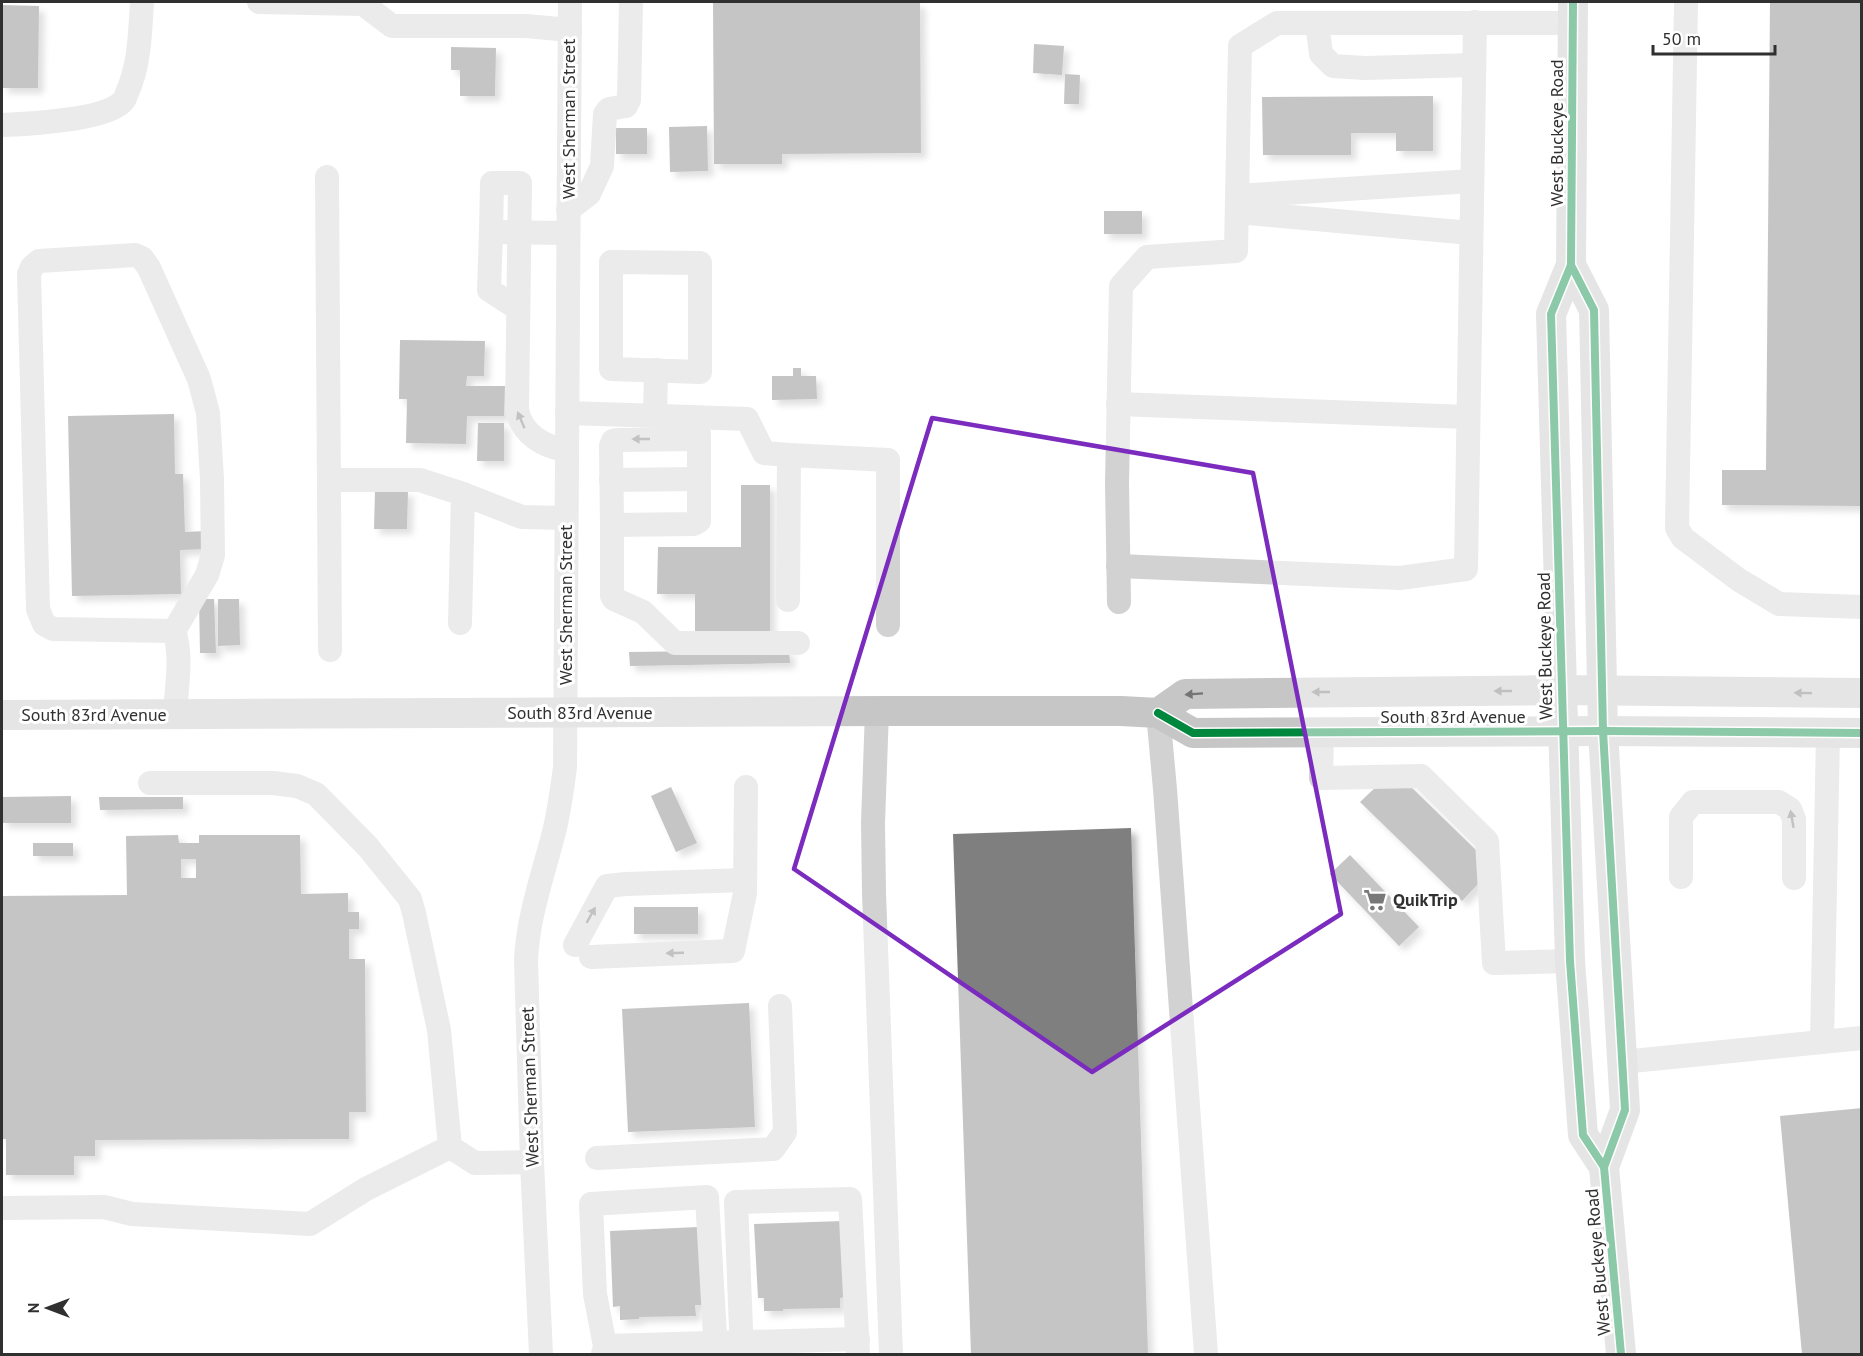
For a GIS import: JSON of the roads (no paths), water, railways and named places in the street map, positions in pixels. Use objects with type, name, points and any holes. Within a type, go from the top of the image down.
[{"type":"main road","name":"West Buckeye Road","points":[[1573,12],[1571,265],[1551,314],[1562,732],[1570,961],[1583,1135],[1604,1167]]},
{"type":"main road","name":"West Buckeye Road","points":[[1571,265],[1594,310],[1603,731],[1625,1110],[1604,1167],[1621,1354]]},
{"type":"main road","name":"South 83rd Avenue","points":[[1158,713],[1185,694],[1562,690],[1862,693]]},
{"type":"main road","name":"South 83rd Avenue","points":[[2,716],[1121,711],[1158,713],[1193,734],[1603,731],[1862,733]]},
{"type":"street","points":[[2,125],[43,123],[106,112],[123,102],[132,81],[139,48],[142,2]]},
{"type":"street","points":[[259,2],[363,4],[392,26],[526,26],[570,30]]},
{"type":"street","name":"West Sherman Street","points":[[541,1351],[526,960],[531,913],[554,834],[565,767],[570,2]]},
{"type":"street","points":[[491,232],[519,232],[568,221],[589,194],[602,166],[605,114],[609,109],[626,106],[629,100],[631,2]]},
{"type":"street","points":[[1686,2],[1677,528],[1683,538],[1692,545],[1739,580],[1779,604],[1862,607]]},
{"type":"street","points":[[1119,602],[1117,483],[1121,285],[1147,257],[1236,251],[1240,46],[1277,23],[1474,22],[1573,12]]},
{"type":"street","points":[[1317,22],[1321,54],[1332,66],[1365,68],[1474,65]]},
{"type":"street","points":[[1118,566],[1400,578],[1466,569],[1474,22]]},
{"type":"street","points":[[327,177],[330,650]]},
{"type":"street","points":[[1237,204],[1472,181]]},
{"type":"street","points":[[517,308],[489,290],[492,183],[520,183],[517,308],[517,410],[519,420],[526,430],[546,446],[567,450]]},
{"type":"street","points":[[1237,204],[1471,233]]},
{"type":"street","points":[[135,255],[142,258],[149,268],[199,380],[208,413],[213,555],[207,575],[174,631],[53,629],[44,624],[38,609],[29,274],[32,267],[39,261],[135,255]]},
{"type":"street","points":[[611,262],[700,263],[700,372],[656,370],[611,369],[611,262]]},
{"type":"street","points":[[655,415],[656,370]]},
{"type":"street","points":[[1118,404],[1468,417]]},
{"type":"street","points":[[567,413],[655,415],[695,428]]},
{"type":"street","points":[[798,643],[675,643],[643,612],[616,601],[612,596],[611,446],[613,441],[747,419],[764,453],[888,460],[888,625]]},
{"type":"street","points":[[612,525],[697,523],[699,479],[695,428]]},
{"type":"street","points":[[788,600],[789,455]]},
{"type":"street","points":[[611,480],[699,479]]},
{"type":"street","points":[[329,480],[420,480],[522,517],[566,518]]},
{"type":"street","points":[[460,623],[463,494]]},
{"type":"street","points":[[174,631],[178,642],[175,715]]},
{"type":"street","points":[[877,711],[873,823],[874,893],[891,1354]]},
{"type":"street","points":[[1158,713],[1206,1354]]},
{"type":"street","points":[[1322,733],[1322,778],[1420,776],[1487,841],[1494,963],[1570,961]]},
{"type":"street","points":[[1822,1042],[1828,733]]},
{"type":"street","points":[[150,783],[273,783],[297,786],[316,794],[368,847],[410,899],[414,913],[440,1029],[450,1147]]},
{"type":"street","points":[[745,880],[607,886],[583,951],[733,951],[744,893],[745,880],[746,787]]},
{"type":"street","points":[[1681,877],[1680,817],[1693,802],[1779,802],[1790,809],[1794,819],[1794,878]]},
{"type":"street","points":[[597,1158],[773,1149],[785,1132],[780,1006]]},
{"type":"street","points":[[1622,1062],[1862,1038]]},
{"type":"street","points":[[450,1147],[475,1163],[532,1162]]},
{"type":"street","points":[[2,1208],[104,1207],[132,1214],[310,1224],[366,1189],[450,1147]]},
{"type":"street","points":[[716,1349],[707,1197],[591,1204],[595,1294],[604,1350],[716,1349],[742,1348],[858,1347],[850,1199],[736,1202],[742,1348]]},
{"type":"place","name":"QuikTrip","points":[[1375,900]]}]
